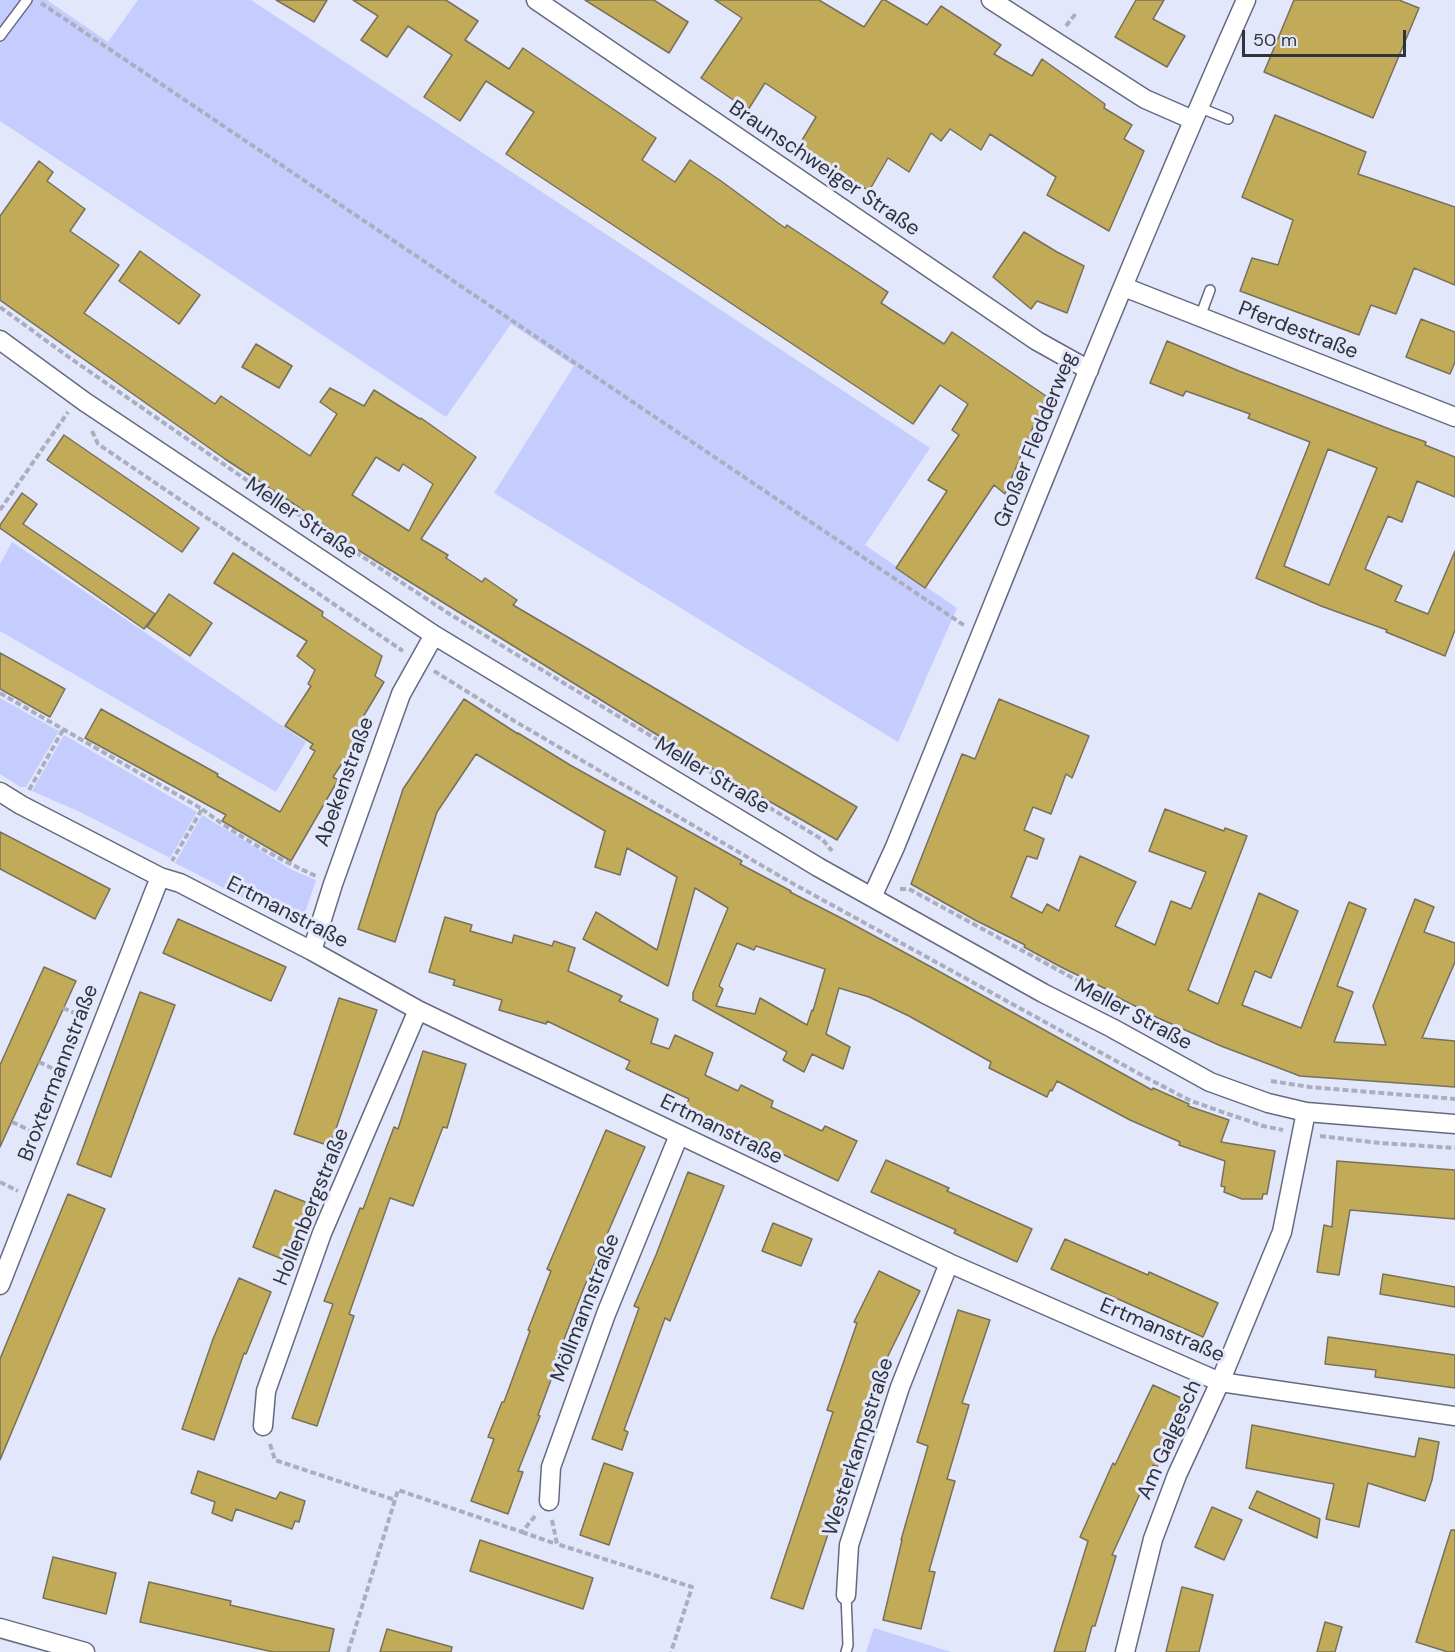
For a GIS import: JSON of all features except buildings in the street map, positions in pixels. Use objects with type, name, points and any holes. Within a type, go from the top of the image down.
[{"type":"street","name":"Braunschweiger Straße","points":[[536,0],[1027,334],[1089,370]]},
{"type":"street","points":[[991,0],[1145,99],[1195,114]]},
{"type":"street","name":"Großer Fledderweg","points":[[872,897],[895,847],[1195,114],[1246,0]]},
{"type":"street","name":"Pferdestraße","points":[[1124,288],[1455,417]]},
{"type":"street","name":"Meller Straße","points":[[0,340],[78,397],[434,635],[810,861],[1043,993],[1210,1082],[1268,1103],[1306,1112],[1455,1124]]},
{"type":"street","name":"Abekenstraße","points":[[312,951],[333,884],[401,694],[434,635]]},
{"type":"street","name":"Ertmanstraße","points":[[0,792],[160,877],[180,883],[312,951],[418,1010],[949,1263],[1220,1382],[1455,1416]]},
{"type":"street","name":"Broxtermannstraße","points":[[0,1285],[160,877]]},
{"type":"street","name":"Hollenbergstraße","points":[[263,1426],[266,1391],[322,1233],[418,1010]]},
{"type":"street","name":"Am Galgesch","points":[[1125,1652],[1153,1539],[1177,1475],[1220,1382],[1282,1232],[1306,1112]]},
{"type":"street","name":"Möllmannstraße","points":[[549,1501],[551,1467],[606,1314],[679,1135]]},
{"type":"street","name":"Westerkampstraße","points":[[846,1595],[849,1545],[900,1387],[949,1263]]},
{"type":"street","points":[[0,1628],[85,1652]]},
{"type":"lane","points":[[0,36],[27,0]]},
{"type":"lane","points":[[1195,114],[1228,119]]},
{"type":"lane","points":[[1200,317],[1210,290]]},
{"type":"lane","name":"Westerkampstraße","points":[[846,1595],[848,1645],[846,1652]]},
{"type":"path","points":[[36,0],[980,637]]},
{"type":"path","points":[[0,307],[258,488],[448,613],[823,840]]},
{"type":"path","points":[[0,510],[78,397]]},
{"type":"path","points":[[0,693],[202,809],[224,826],[293,866],[319,878]]},
{"type":"path","points":[[21,805],[63,730]]},
{"type":"path","points":[[160,877],[171,863],[202,809]]},
{"type":"path","points":[[909,889],[1093,989],[1110,1003]]},
{"type":"path","points":[[63,1008],[87,1018]]},
{"type":"path","points":[[39,1062],[65,1074]]},
{"type":"path","points":[[1265,1079],[1310,1087],[1455,1099]]},
{"type":"path","points":[[12,1122],[41,1135]]},
{"type":"path","points":[[0,1182],[19,1191]]},
{"type":"path","points":[[263,1426],[275,1460],[395,1500]]},
{"type":"path","points":[[348,1652],[398,1490],[692,1587],[671,1652]]},
{"type":"path","points":[[522,1532],[549,1501]]},
{"type":"path","points":[[549,1501],[557,1544]]},
{"type":"shaded area","points":[[0,0],[47,0],[108,42],[138,0],[251,0],[930,448],[865,545],[957,608],[898,742],[494,493],[574,366],[511,324],[446,417],[0,121]]},
{"type":"shaded area","points":[[12,542],[306,742],[276,792],[0,631],[0,564]]},
{"type":"shaded area","points":[[0,698],[59,731],[26,787],[20,787],[0,774]]},
{"type":"shaded area","points":[[64,735],[197,812],[170,858],[80,812],[32,791]]},
{"type":"shaded area","points":[[202,815],[292,870],[316,880],[303,919],[294,924],[175,863]]},
{"type":"shaded area","points":[[874,1628],[951,1652],[866,1652]]}]
